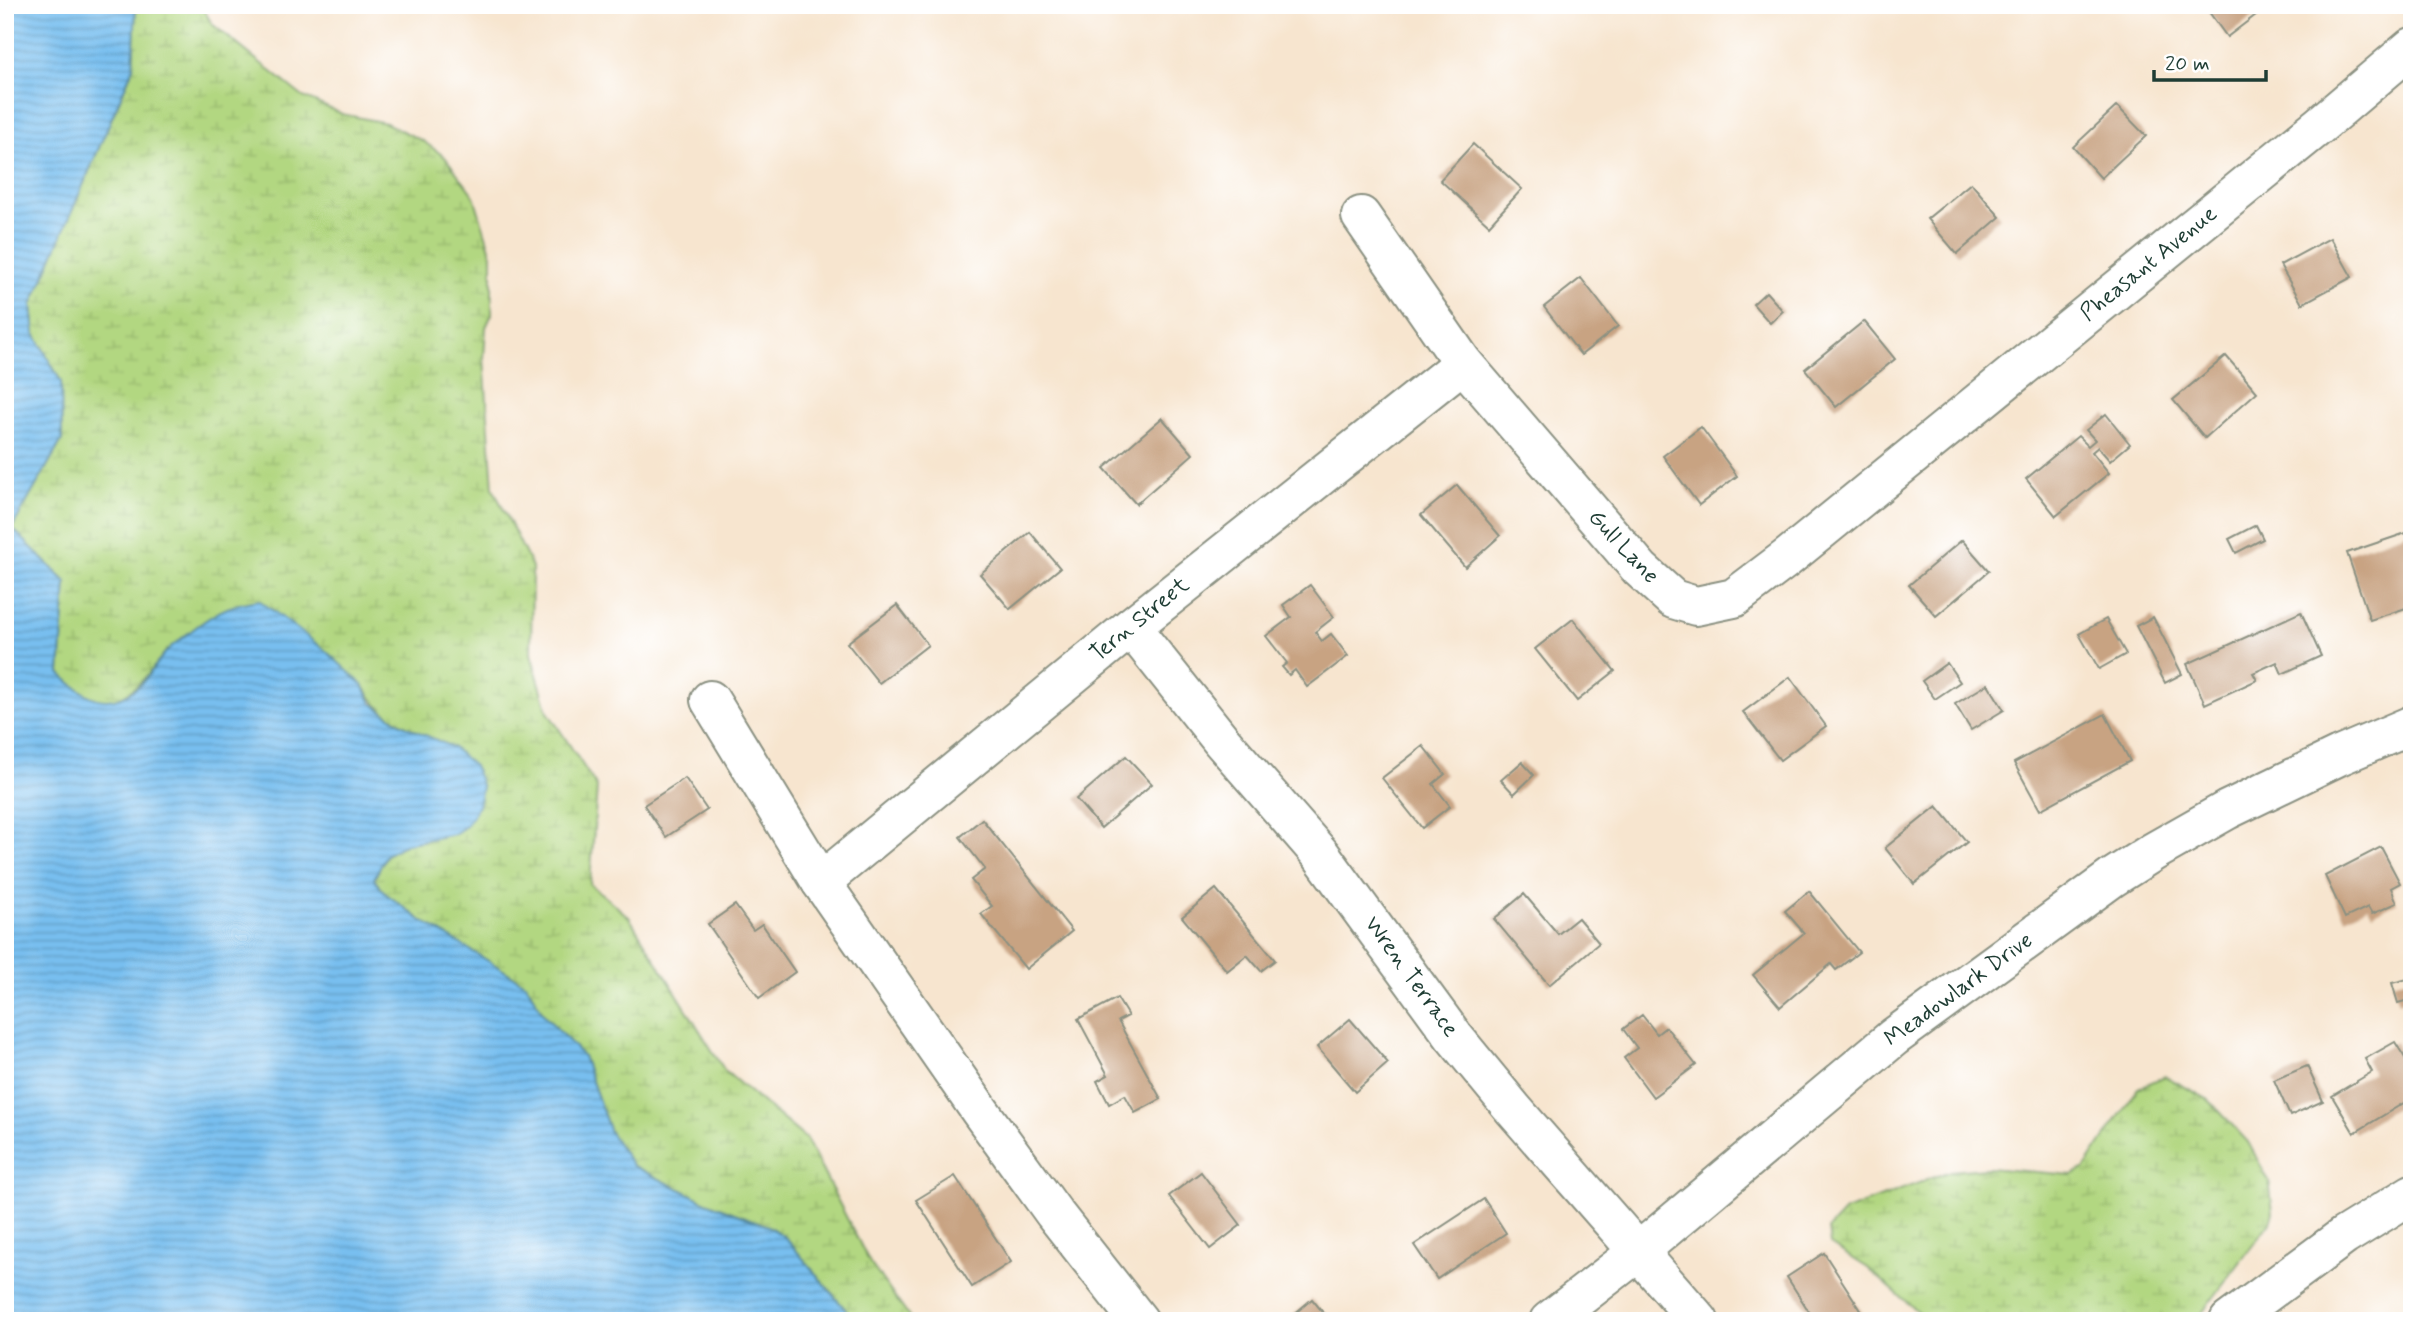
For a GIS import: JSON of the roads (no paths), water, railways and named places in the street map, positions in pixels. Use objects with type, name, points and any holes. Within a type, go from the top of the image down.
[{"type":"street","name":"Pheasant Avenue","points":[[1885,479],[2412,47]]},
{"type":"street","name":"Gull Lane","points":[[1361,216],[1463,363],[1640,569],[1673,599],[1696,606],[1734,597],[1885,479]]},
{"type":"street","name":"Tern Street","points":[[821,881],[1131,627],[1463,363]]},
{"type":"street","name":"Wren Terrace","points":[[1131,627],[1221,740],[1321,855],[1454,1037],[1514,1110],[1699,1321]]},
{"type":"street","points":[[709,700],[821,881],[1021,1169],[1139,1321]]},
{"type":"street","name":"Meadowlark Drive","points":[[1549,1321],[1638,1252],[1883,1045],[2112,878],[2227,810],[2339,756],[2412,725]]},
{"type":"street","points":[[2229,1321],[2334,1243],[2412,1194]]},
{"type":"water","points":[[5,5],[136,5],[133,68],[32,305],[35,334],[61,382],[62,440],[12,528],[66,582],[60,673],[88,695],[97,699],[117,699],[139,686],[168,649],[204,621],[220,611],[259,600],[325,650],[363,685],[372,703],[401,724],[452,747],[474,766],[482,787],[478,806],[466,826],[454,834],[405,844],[386,855],[374,879],[385,893],[421,920],[526,984],[544,1015],[583,1056],[610,1132],[633,1166],[706,1202],[768,1226],[786,1238],[855,1321],[5,1321]]}]
